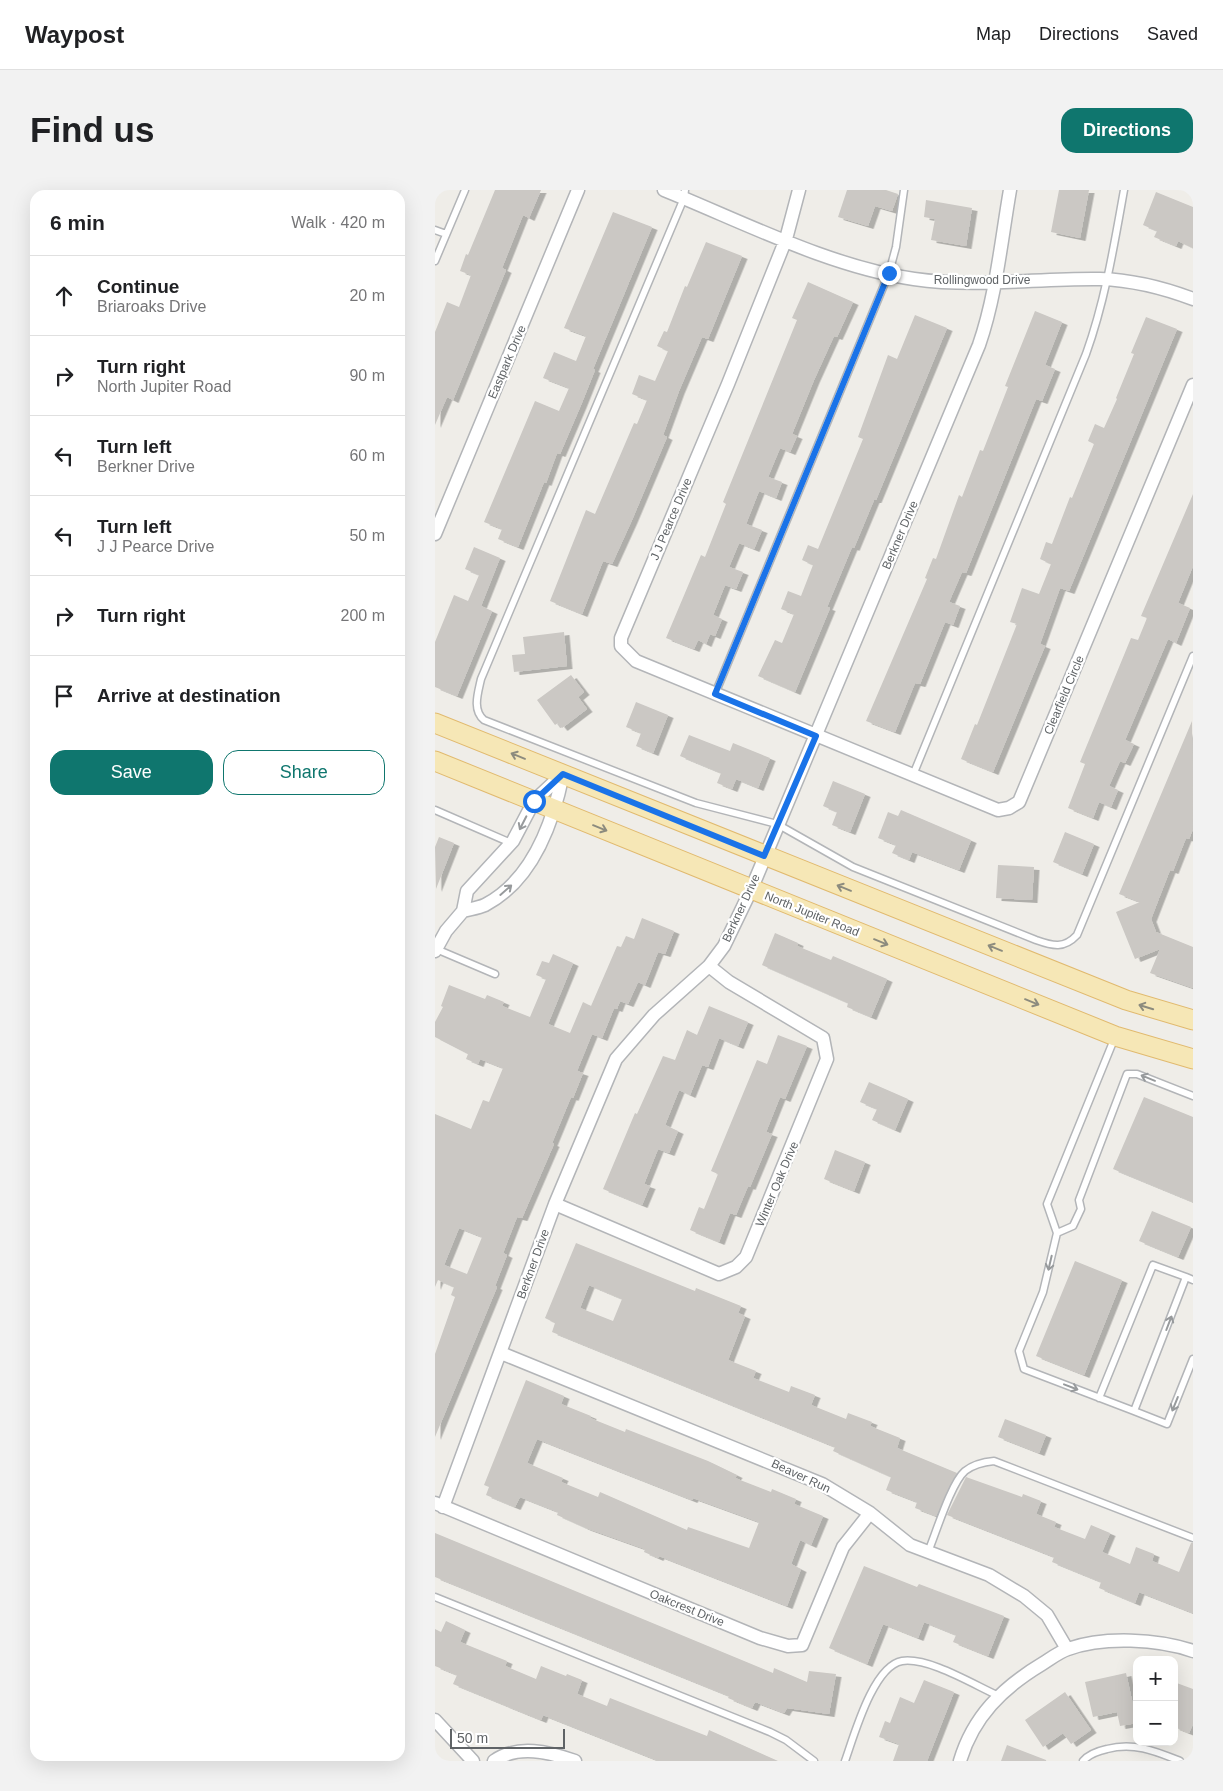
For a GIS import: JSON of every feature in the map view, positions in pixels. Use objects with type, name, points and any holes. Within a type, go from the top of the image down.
[{"type":"main road","points":[[435,723],[1126,1000],[1193,1020]]},
{"type":"main road","name":"North Jupiter Road","points":[[435,761],[1115,1036],[1193,1059]]},
{"type":"street","name":"Eastpark Drive","points":[[435,534],[578,190]]},
{"type":"street","name":"Rollingwood Drive","points":[[665,190],[684,194],[786,240],[849,265],[914,279],[993,283],[1045,280],[1108,280],[1165,289],[1193,299]]},
{"type":"street","name":"J J Pearce Drive","points":[[799,190],[786,240],[728,384],[621,638],[621,646],[636,661],[816,736]]},
{"type":"street","name":"Berkner Drive","points":[[439,1505],[501,1353],[555,1204],[616,1059],[654,1015],[709,966],[724,946],[751,890],[979,345],[990,311],[993,283],[1010,190]]},
{"type":"street","name":"Clearfield Circle","points":[[816,736],[998,810],[1009,808],[1019,802],[1193,386]]},
{"type":"street","points":[[436,947],[446,931],[463,911],[467,891],[511,843],[534,801],[563,774]]},
{"type":"street","points":[[463,911],[484,905],[504,892],[521,875],[534,856],[555,810],[563,774]]},
{"type":"street","name":"Winter Oak Drive","points":[[555,1204],[719,1274],[735,1267],[746,1257],[827,1059],[823,1038],[729,982],[709,966]]},
{"type":"street","name":"Beaver Run","points":[[501,1353],[822,1484],[870,1513],[910,1545],[989,1575],[1025,1596],[1047,1615],[1067,1649]]},
{"type":"street","name":"Oakcrest Drive","points":[[439,1505],[760,1638],[788,1646],[802,1645],[843,1547],[870,1513]]},
{"type":"street","points":[[960,1761],[965,1742],[983,1711],[1024,1674],[1067,1649],[1090,1644],[1130,1641],[1177,1646],[1193,1652]]},
{"type":"street","points":[[435,1720],[473,1761]]},
{"type":"street","points":[[494,1761],[513,1753],[535,1750],[575,1761]]},
{"type":"lane","points":[[435,261],[465,190]]},
{"type":"lane","points":[[715,694],[889,273],[896,247],[905,190]]},
{"type":"lane","points":[[913,775],[1072,392],[1099,317],[1108,280],[1123,190]]},
{"type":"lane","points":[[684,194],[481,679],[477,708],[478,715],[484,720],[641,783],[717,810],[777,824],[865,872],[1036,940],[1056,946],[1068,943],[1077,934],[1193,656]]},
{"type":"lane","points":[[435,230],[446,234]]},
{"type":"lane","points":[[435,810],[511,843]]},
{"type":"lane","points":[[436,947],[495,974]]},
{"type":"lane","points":[[1115,1036],[1047,1204],[1057,1234],[1043,1292],[1019,1351],[1024,1369],[1167,1424],[1193,1359]]},
{"type":"lane","points":[[1057,1234],[1073,1226],[1081,1209],[1079,1200],[1127,1074],[1137,1074],[1193,1096]]},
{"type":"lane","points":[[1099,1398],[1153,1265],[1190,1279],[1134,1411]]},
{"type":"lane","points":[[928,1552],[955,1485],[963,1473],[981,1462],[994,1461],[1193,1538]]},
{"type":"lane","points":[[435,1597],[770,1732],[786,1740],[814,1761]]},
{"type":"lane","points":[[845,1761],[875,1685],[891,1666],[901,1661],[933,1666],[999,1696]]},
{"type":"lane","points":[[1083,1761],[1095,1752],[1129,1745],[1143,1747],[1180,1761]]},
{"type":"building","points":[[495,190],[541,190],[529,218],[523,215],[502,268],[506,270],[453,400],[447,397],[435,425],[435,332],[447,302],[459,307],[471,275],[460,271]]},
{"type":"building","points":[[847,190],[886,190],[898,194],[892,211],[875,206],[868,226],[838,217]]},
{"type":"building","points":[[1059,190],[1089,190],[1080,238],[1051,232]]},
{"type":"building","points":[[1156,192],[1193,207],[1193,248],[1178,241],[1176,246],[1154,237],[1157,231],[1143,225]]},
{"type":"building","points":[[926,200],[972,208],[966,246],[931,240],[935,219],[924,217]]},
{"type":"building","points":[[613,212],[652,227],[593,369],[595,370],[581,405],[560,454],[557,453],[546,483],[544,482],[518,547],[498,539],[502,529],[484,522],[535,401],[559,411],[569,388],[543,378],[554,352],[576,361],[586,336],[564,328]]},
{"type":"building","points":[[706,242],[742,256],[708,339],[702,337],[679,391],[663,435],[667,437],[632,520],[612,564],[603,561],[582,614],[550,601],[586,510],[595,514],[634,423],[637,424],[647,400],[632,394],[639,375],[655,381],[668,351],[657,346],[664,331],[667,332],[685,286],[687,287]]},
{"type":"building","points":[[808,282],[853,302],[837,337],[834,336],[814,380],[792,434],[797,436],[790,452],[780,448],[768,477],[782,482],[776,498],[759,491],[746,524],[762,530],[754,549],[739,543],[729,567],[743,572],[736,589],[725,585],[713,615],[722,619],[715,636],[710,634],[706,644],[698,640],[694,649],[666,638],[701,555],[705,557],[726,504],[723,502],[797,320],[792,318]]},
{"type":"building","points":[[1035,311],[1062,322],[1045,365],[1055,369],[1042,401],[1036,399],[966,573],[962,572],[949,602],[960,606],[953,625],[945,622],[920,684],[915,683],[895,732],[866,721],[927,579],[925,578],[933,558],[936,559],[959,495],[962,497],[980,450],[983,451],[1008,387],[1005,386]]},
{"type":"building","points":[[915,315],[947,328],[876,500],[874,500],[854,548],[852,547],[827,607],[830,608],[795,692],[758,676],[775,640],[782,643],[794,614],[781,609],[788,591],[801,596],[813,565],[802,560],[808,545],[818,549],[863,439],[858,437],[888,355],[897,359]]},
{"type":"building","points":[[1146,317],[1177,329],[1069,591],[1060,588],[1040,644],[1045,646],[993,772],[961,759],[975,724],[977,725],[1017,624],[1010,622],[1022,588],[1039,594],[1051,564],[1040,559],[1046,542],[1052,544],[1070,497],[1072,498],[1094,444],[1088,441],[1095,424],[1104,428],[1117,399],[1134,354],[1131,353]]},
{"type":"building","points":[[1193,494],[1193,566],[1178,603],[1190,608],[1176,643],[1168,639],[1125,740],[1134,744],[1125,763],[1120,761],[1109,786],[1118,790],[1111,807],[1099,802],[1093,818],[1068,808],[1085,764],[1080,762],[1131,638],[1138,640],[1147,618],[1141,616]]},
{"type":"building","points":[[474,547],[500,558],[481,606],[492,611],[457,696],[435,687],[435,642],[454,595],[468,601],[479,575],[465,569]]},
{"type":"building","points":[[564,632],[567,666],[514,672],[512,655],[525,654],[523,637]]},
{"type":"building","points":[[571,675],[584,692],[578,697],[587,709],[562,728],[558,723],[555,725],[537,700]]},
{"type":"building","points":[[636,702],[668,715],[653,753],[636,746],[641,733],[626,727]]},
{"type":"building","points":[[1192,721],[1193,829],[1189,839],[1186,838],[1173,871],[1170,870],[1151,919],[1156,932],[1193,947],[1193,988],[1150,973],[1160,949],[1135,959],[1116,912],[1140,902],[1119,894]]},
{"type":"building","points":[[689,735],[730,751],[733,743],[770,758],[758,788],[736,779],[732,789],[717,783],[721,773],[680,756]]},
{"type":"building","points":[[833,781],[865,794],[850,832],[832,825],[837,812],[823,806]]},
{"type":"building","points":[[901,810],[971,840],[959,870],[912,852],[909,860],[892,853],[896,845],[878,838],[888,812],[898,816]]},
{"type":"building","points":[[1065,832],[1094,844],[1082,874],[1053,862]]},
{"type":"building","points":[[439,837],[454,843],[436,889],[435,847]]},
{"type":"building","points":[[998,865],[1034,867],[1032,900],[996,898]]},
{"type":"building","points":[[642,918],[674,931],[665,954],[658,952],[645,985],[638,982],[628,1004],[620,1001],[617,1009],[614,1008],[602,1038],[592,1034],[577,1071],[583,1073],[573,1098],[571,1097],[552,1143],[554,1144],[522,1218],[517,1217],[503,1253],[507,1255],[495,1286],[497,1287],[435,1437],[435,1354],[455,1297],[451,1295],[454,1287],[438,1280],[435,1287],[435,1114],[471,1129],[483,1100],[489,1102],[503,1068],[480,1059],[478,1064],[466,1059],[468,1054],[435,1037],[435,1022],[443,1007],[441,1006],[449,985],[485,999],[487,995],[504,1002],[502,1006],[530,1017],[546,979],[536,975],[542,961],[549,963],[553,954],[573,963],[548,1024],[570,1033],[583,1002],[591,1006],[617,946],[621,947],[626,936],[634,939]],"holes":[[[459,1228],[482,1237],[467,1274],[444,1265]]]},
{"type":"building","points":[[775,933],[798,943],[797,946],[831,960],[833,956],[887,979],[871,1017],[847,1007],[848,1003],[762,965]]},
{"type":"building","points":[[709,1006],[748,1022],[738,1046],[719,1038],[708,1067],[702,1065],[690,1095],[679,1090],[665,1125],[678,1131],[669,1153],[658,1149],[644,1184],[650,1186],[642,1205],[603,1189],[635,1113],[637,1114],[663,1056],[675,1060],[687,1030],[697,1035]]},
{"type":"building","points":[[778,1035],[807,1046],[785,1099],[780,1097],[766,1132],[772,1134],[750,1187],[748,1186],[736,1215],[730,1213],[719,1242],[690,1230],[699,1207],[704,1209],[718,1174],[711,1171],[757,1060],[767,1064]]},
{"type":"building","points":[[869,1082],[908,1099],[895,1130],[872,1120],[877,1109],[860,1102]]},
{"type":"building","points":[[1144,1097],[1193,1117],[1193,1202],[1113,1169]]},
{"type":"building","points":[[835,1150],[865,1162],[854,1191],[824,1179]]},
{"type":"building","points":[[1152,1211],[1191,1227],[1178,1257],[1139,1241]]},
{"type":"building","points":[[576,1243],[695,1291],[696,1288],[741,1306],[738,1313],[745,1316],[728,1360],[756,1371],[753,1378],[789,1392],[791,1386],[815,1395],[811,1405],[846,1419],[848,1413],[872,1422],[870,1426],[900,1438],[897,1448],[957,1473],[936,1516],[915,1508],[917,1502],[886,1490],[891,1477],[833,1451],[835,1447],[552,1332],[555,1323],[545,1318]],"holes":[[[589,1285],[622,1299],[613,1321],[580,1308]]]},
{"type":"building","points":[[1075,1261],[1122,1280],[1084,1375],[1036,1356]]},
{"type":"building","points":[[526,1380],[564,1396],[561,1404],[591,1416],[590,1418],[625,1432],[626,1429],[708,1461],[737,1475],[735,1478],[771,1492],[772,1489],[796,1499],[794,1504],[823,1516],[811,1545],[800,1540],[791,1564],[801,1569],[787,1606],[659,1556],[658,1558],[644,1552],[645,1549],[586,1528],[557,1515],[558,1512],[520,1497],[515,1507],[486,1495],[489,1487],[484,1485]],"holes":[[[537,1439],[692,1500],[693,1498],[759,1522],[749,1548],[688,1527],[687,1530],[600,1492],[598,1497],[561,1482],[563,1478],[527,1463]]]},
{"type":"building","points":[[1005,1419],[1046,1435],[1039,1453],[998,1437]]},
{"type":"building","points":[[966,1477],[1022,1497],[1023,1494],[1041,1501],[1036,1514],[1056,1522],[1054,1527],[1085,1539],[1091,1525],[1110,1533],[1102,1552],[1130,1564],[1136,1547],[1154,1554],[1152,1561],[1179,1572],[1191,1543],[1193,1543],[1193,1613],[1139,1592],[1135,1603],[1099,1588],[1101,1582],[1052,1562],[1054,1557],[947,1515]]},
{"type":"building","points":[[435,1533],[773,1673],[774,1668],[807,1682],[809,1671],[836,1674],[829,1714],[787,1708],[784,1713],[755,1702],[752,1708],[728,1698],[729,1696],[435,1577]]},
{"type":"building","points":[[864,1566],[917,1587],[919,1584],[1004,1616],[988,1656],[953,1642],[956,1635],[924,1622],[918,1638],[883,1624],[867,1664],[829,1648]]},
{"type":"building","points":[[446,1621],[465,1630],[460,1642],[507,1661],[505,1666],[536,1679],[541,1666],[566,1676],[567,1674],[582,1680],[577,1694],[607,1706],[610,1698],[707,1736],[709,1730],[778,1761],[659,1761],[543,1715],[541,1720],[453,1684],[457,1675],[435,1666],[435,1629],[441,1632]]},
{"type":"building","points":[[1126,1673],[1133,1705],[1133,1724],[1120,1726],[1117,1712],[1093,1717],[1085,1682]]},
{"type":"building","points":[[924,1680],[954,1692],[927,1761],[893,1761],[899,1744],[879,1737],[885,1721],[890,1723],[900,1697],[914,1703]]},
{"type":"building","points":[[1178,1683],[1193,1689],[1193,1724],[1189,1733],[1178,1729]]},
{"type":"building","points":[[1065,1692],[1091,1730],[1071,1744],[1063,1733],[1043,1747],[1025,1720]]},
{"type":"building","points":[[1007,1745],[1046,1760],[1046,1761],[1001,1761]]},
{"type":"route","points":[[534,801],[563,774],[764,856],[816,736],[715,694],[889,273]]}]
